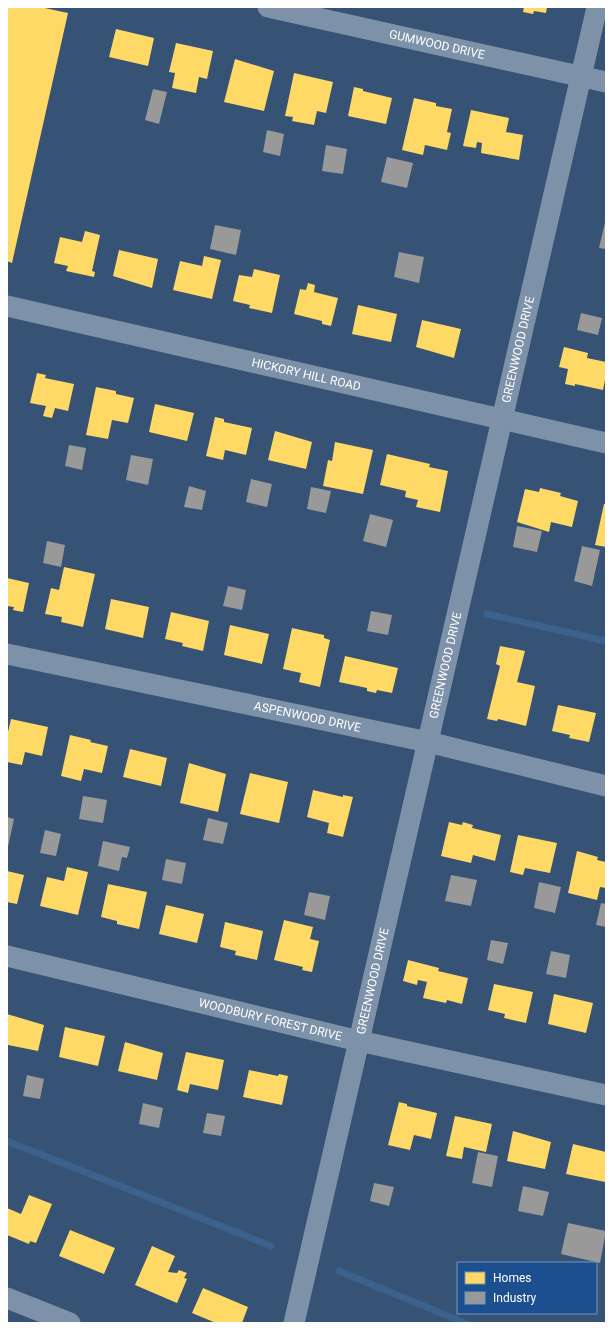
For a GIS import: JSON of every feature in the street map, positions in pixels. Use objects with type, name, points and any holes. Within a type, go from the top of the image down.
[{"type":"street","name":"GUMWOOD DRIVE","points":[[268,7],[606,82]]},
{"type":"street","name":"GREENWOOD DRIVE","points":[[294,1323],[597,7]]},
{"type":"street","name":"HICKORY HILL ROAD","points":[[7,306],[606,443]]},
{"type":"street","name":"ASPENWOOD DRIVE","points":[[7,654],[428,742],[606,786]]},
{"type":"street","name":"WOODBURY FOREST DRIVE","points":[[7,956],[359,1041],[606,1095]]},
{"type":"street","points":[[7,1298],[35,1317],[70,1323]]},
{"type":"building: Homes","points":[[7,7],[40,7],[68,13],[12,263],[7,261]]},
{"type":"building: Homes","points":[[524,7],[547,7],[546,13],[534,11],[533,14],[523,12]]},
{"type":"building: Homes","points":[[116,29],[154,38],[148,66],[109,57]]},
{"type":"building: Homes","points":[[176,43],[213,51],[207,79],[199,77],[196,93],[172,88],[175,73],[169,72]]},
{"type":"building: Homes","points":[[235,59],[274,71],[264,111],[224,102]]},
{"type":"building: Homes","points":[[294,73],[333,82],[326,113],[317,111],[314,125],[292,121],[293,117],[285,116]]},
{"type":"building: Homes","points":[[354,87],[363,89],[363,91],[392,98],[386,124],[348,116]]},
{"type":"building: Homes","points":[[414,98],[436,103],[436,106],[452,109],[447,132],[451,133],[447,150],[425,145],[423,155],[402,150]]},
{"type":"building: Homes","points":[[471,110],[509,118],[506,132],[523,135],[519,160],[481,153],[482,143],[477,142],[476,148],[463,146]]},
{"type":"building: Homes","points":[[85,231],[100,235],[92,271],[95,272],[94,277],[66,271],[68,266],[54,263],[60,237],[82,242]]},
{"type":"building: Homes","points":[[119,250],[158,259],[152,288],[113,276]]},
{"type":"building: Homes","points":[[204,256],[221,260],[212,299],[173,290],[180,261],[202,266]]},
{"type":"building: Homes","points":[[254,269],[280,275],[272,313],[249,308],[250,305],[233,301],[239,275],[252,277]]},
{"type":"building: Homes","points":[[308,283],[315,285],[314,292],[338,298],[331,326],[322,324],[322,321],[294,314],[300,289],[306,290]]},
{"type":"building: Homes","points":[[358,305],[397,314],[391,342],[352,334]]},
{"type":"building: Homes","points":[[422,320],[461,329],[454,358],[416,347]]},
{"type":"building: Homes","points":[[564,347],[588,353],[587,358],[606,362],[606,375],[603,390],[575,384],[575,386],[565,384],[568,369],[559,367]]},
{"type":"building: Homes","points":[[37,373],[46,375],[45,378],[74,384],[68,411],[55,408],[52,418],[43,416],[46,406],[30,403]]},
{"type":"building: Homes","points":[[96,387],[116,391],[116,394],[134,398],[128,423],[112,420],[108,439],[86,435]]},
{"type":"building: Homes","points":[[155,404],[194,413],[187,441],[149,432]]},
{"type":"building: Homes","points":[[215,417],[224,419],[224,422],[252,428],[246,455],[225,450],[223,460],[206,456]]},
{"type":"building: Homes","points":[[275,431],[312,442],[306,469],[268,460]]},
{"type":"building: Homes","points":[[335,442],[373,450],[363,494],[323,486],[328,460],[332,461]]},
{"type":"building: Homes","points":[[387,454],[430,464],[429,467],[448,471],[440,512],[416,507],[418,500],[405,497],[406,491],[380,485]]},
{"type":"building: Homes","points":[[540,488],[561,493],[560,496],[578,501],[572,527],[551,522],[549,532],[517,522],[525,489],[539,492]]},
{"type":"building: Homes","points":[[604,504],[606,504],[606,547],[595,545]]},
{"type":"building: Homes","points":[[64,567],[95,574],[83,627],[61,622],[62,617],[45,614],[51,588],[59,590]]},
{"type":"building: Homes","points":[[7,578],[29,583],[23,612],[13,610],[14,607],[7,606]]},
{"type":"building: Homes","points":[[111,599],[149,607],[143,638],[105,629]]},
{"type":"building: Homes","points":[[171,612],[209,621],[203,651],[182,646],[183,643],[165,639]]},
{"type":"building: Homes","points":[[230,625],[269,634],[262,664],[224,655]]},
{"type":"building: Homes","points":[[292,628],[324,635],[324,638],[330,640],[320,687],[299,682],[301,673],[283,669]]},
{"type":"building: Homes","points":[[500,646],[525,651],[517,682],[535,686],[526,726],[498,719],[497,721],[487,719],[500,666],[496,664]]},
{"type":"building: Homes","points":[[345,656],[398,668],[392,693],[377,690],[376,693],[367,691],[367,688],[339,682]]},
{"type":"building: Homes","points":[[558,705],[596,713],[589,742],[569,738],[570,735],[552,731]]},
{"type":"building: Homes","points":[[11,719],[48,727],[42,756],[25,752],[22,765],[7,762],[7,736]]},
{"type":"building: Homes","points":[[70,735],[108,746],[102,773],[84,769],[81,781],[61,776]]},
{"type":"building: Homes","points":[[130,749],[167,758],[161,786],[123,777]]},
{"type":"building: Homes","points":[[189,763],[226,774],[218,812],[180,803]]},
{"type":"building: Homes","points":[[250,773],[288,782],[279,823],[240,814]]},
{"type":"building: Homes","points":[[313,790],[343,797],[343,795],[353,797],[343,837],[327,833],[329,823],[307,817]]},
{"type":"building: Homes","points":[[449,822],[462,825],[463,822],[473,825],[472,828],[501,835],[495,861],[473,855],[471,863],[441,856]]},
{"type":"building: Homes","points":[[518,835],[557,843],[550,873],[525,868],[523,875],[510,872]]},
{"type":"building: Homes","points":[[577,851],[598,857],[597,860],[606,862],[606,888],[600,887],[597,900],[568,893]]},
{"type":"building: Homes","points":[[67,867],[88,872],[78,915],[40,906],[47,877],[64,881]]},
{"type":"building: Homes","points":[[7,871],[24,875],[17,904],[7,902]]},
{"type":"building: Homes","points":[[108,884],[147,892],[139,929],[117,924],[117,921],[101,917]]},
{"type":"building: Homes","points":[[166,905],[204,914],[197,943],[159,934]]},
{"type":"building: Homes","points":[[284,920],[313,927],[310,939],[319,941],[312,972],[302,970],[303,967],[274,960]]},
{"type":"building: Homes","points":[[225,922],[263,931],[257,960],[235,955],[236,951],[220,947]]},
{"type":"building: Homes","points":[[408,960],[439,968],[438,971],[468,978],[462,1004],[447,1000],[446,1003],[423,998],[427,982],[418,980],[417,985],[403,981]]},
{"type":"building: Homes","points":[[494,984],[533,992],[526,1023],[504,1018],[505,1014],[488,1010]]},
{"type":"building: Homes","points":[[554,994],[593,1003],[586,1033],[548,1024]]},
{"type":"building: Homes","points":[[7,1014],[44,1025],[38,1051],[8,1045],[7,1048]]},
{"type":"building: Homes","points":[[65,1027],[105,1036],[98,1066],[59,1057]]},
{"type":"building: Homes","points":[[125,1042],[163,1053],[157,1080],[118,1071]]},
{"type":"building: Homes","points":[[186,1052],[224,1060],[218,1090],[190,1084],[188,1093],[177,1090]]},
{"type":"building: Homes","points":[[249,1070],[278,1076],[279,1074],[288,1076],[282,1105],[243,1097]]},
{"type":"building: Homes","points":[[399,1102],[407,1104],[407,1106],[437,1113],[431,1139],[414,1135],[410,1150],[388,1145]]},
{"type":"building: Homes","points":[[455,1116],[492,1124],[486,1152],[464,1147],[462,1159],[446,1156]]},
{"type":"building: Homes","points":[[513,1131],[551,1142],[545,1169],[507,1161]]},
{"type":"building: Homes","points":[[573,1144],[606,1152],[605,1182],[566,1174]]},
{"type":"building: Homes","points":[[29,1195],[52,1204],[36,1243],[30,1241],[29,1244],[7,1235],[7,1208],[21,1214]]},
{"type":"building: Homes","points":[[70,1230],[115,1248],[104,1274],[59,1256]]},
{"type":"building: Homes","points":[[152,1246],[175,1256],[168,1272],[177,1273],[179,1270],[187,1273],[184,1278],[187,1279],[177,1303],[135,1285]]},
{"type":"building: Homes","points":[[203,1288],[248,1307],[242,1323],[216,1323],[192,1313]]},
{"type":"building: Industry","points":[[153,89],[167,92],[159,124],[145,120]]},
{"type":"building: Industry","points":[[267,130],[284,134],[280,156],[263,152]]},
{"type":"building: Industry","points":[[326,145],[347,149],[343,174],[322,171]]},
{"type":"building: Industry","points":[[387,157],[413,163],[407,188],[381,182]]},
{"type":"building: Industry","points":[[606,218],[606,249],[599,248]]},
{"type":"building: Industry","points":[[215,225],[241,230],[236,255],[210,249]]},
{"type":"building: Industry","points":[[399,252],[424,257],[419,283],[394,277]]},
{"type":"building: Industry","points":[[581,313],[602,318],[598,335],[577,330]]},
{"type":"building: Industry","points":[[69,445],[86,448],[82,470],[65,466]]},
{"type":"building: Industry","points":[[131,455],[153,459],[148,485],[126,480]]},
{"type":"building: Industry","points":[[251,479],[272,484],[267,507],[246,502]]},
{"type":"building: Industry","points":[[189,486],[206,491],[202,510],[184,507]]},
{"type":"building: Industry","points":[[311,487],[331,491],[326,513],[307,509]]},
{"type":"building: Industry","points":[[370,514],[393,520],[386,547],[363,541]]},
{"type":"building: Industry","points":[[517,526],[542,531],[537,552],[513,547]]},
{"type":"building: Industry","points":[[47,541],[65,545],[61,567],[43,563]]},
{"type":"building: Industry","points":[[582,546],[600,550],[592,586],[574,581]]},
{"type":"building: Industry","points":[[228,586],[246,590],[242,610],[223,606]]},
{"type":"building: Industry","points":[[371,611],[392,615],[388,635],[367,631]]},
{"type":"building: Industry","points":[[83,796],[107,800],[103,823],[79,819]]},
{"type":"building: Industry","points":[[7,817],[14,819],[8,847],[7,846]]},
{"type":"building: Industry","points":[[208,818],[228,823],[223,844],[203,840]]},
{"type":"building: Industry","points":[[45,830],[61,834],[56,856],[40,853]]},
{"type":"building: Industry","points":[[103,841],[130,847],[127,858],[122,857],[119,871],[98,866]]},
{"type":"building: Industry","points":[[166,859],[186,863],[182,884],[162,880]]},
{"type":"building: Industry","points":[[451,875],[477,880],[471,906],[445,901]]},
{"type":"building: Industry","points":[[539,882],[561,887],[555,913],[534,908]]},
{"type":"building: Industry","points":[[309,892],[330,896],[325,920],[304,915]]},
{"type":"building: Industry","points":[[601,903],[606,904],[606,927],[596,925]]},
{"type":"building: Industry","points":[[491,940],[508,943],[503,964],[487,960]]},
{"type":"building: Industry","points":[[551,951],[570,955],[566,978],[546,974]]},
{"type":"building: Industry","points":[[27,1075],[44,1079],[40,1099],[23,1096]]},
{"type":"building: Industry","points":[[143,1103],[163,1108],[159,1128],[139,1124]]},
{"type":"building: Industry","points":[[207,1113],[225,1116],[221,1136],[203,1133]]},
{"type":"building: Industry","points":[[478,1152],[498,1156],[492,1187],[472,1183]]},
{"type":"building: Industry","points":[[374,1183],[394,1187],[389,1206],[370,1201]]},
{"type":"building: Industry","points":[[523,1186],[549,1192],[543,1216],[518,1211]]},
{"type":"building: Industry","points":[[568,1223],[606,1231],[600,1263],[561,1254]]},
{"type":"waterway","points":[[487,614],[606,641]]},
{"type":"waterway","points":[[7,1141],[271,1246]]},
{"type":"waterway","points":[[339,1271],[465,1323]]}]
